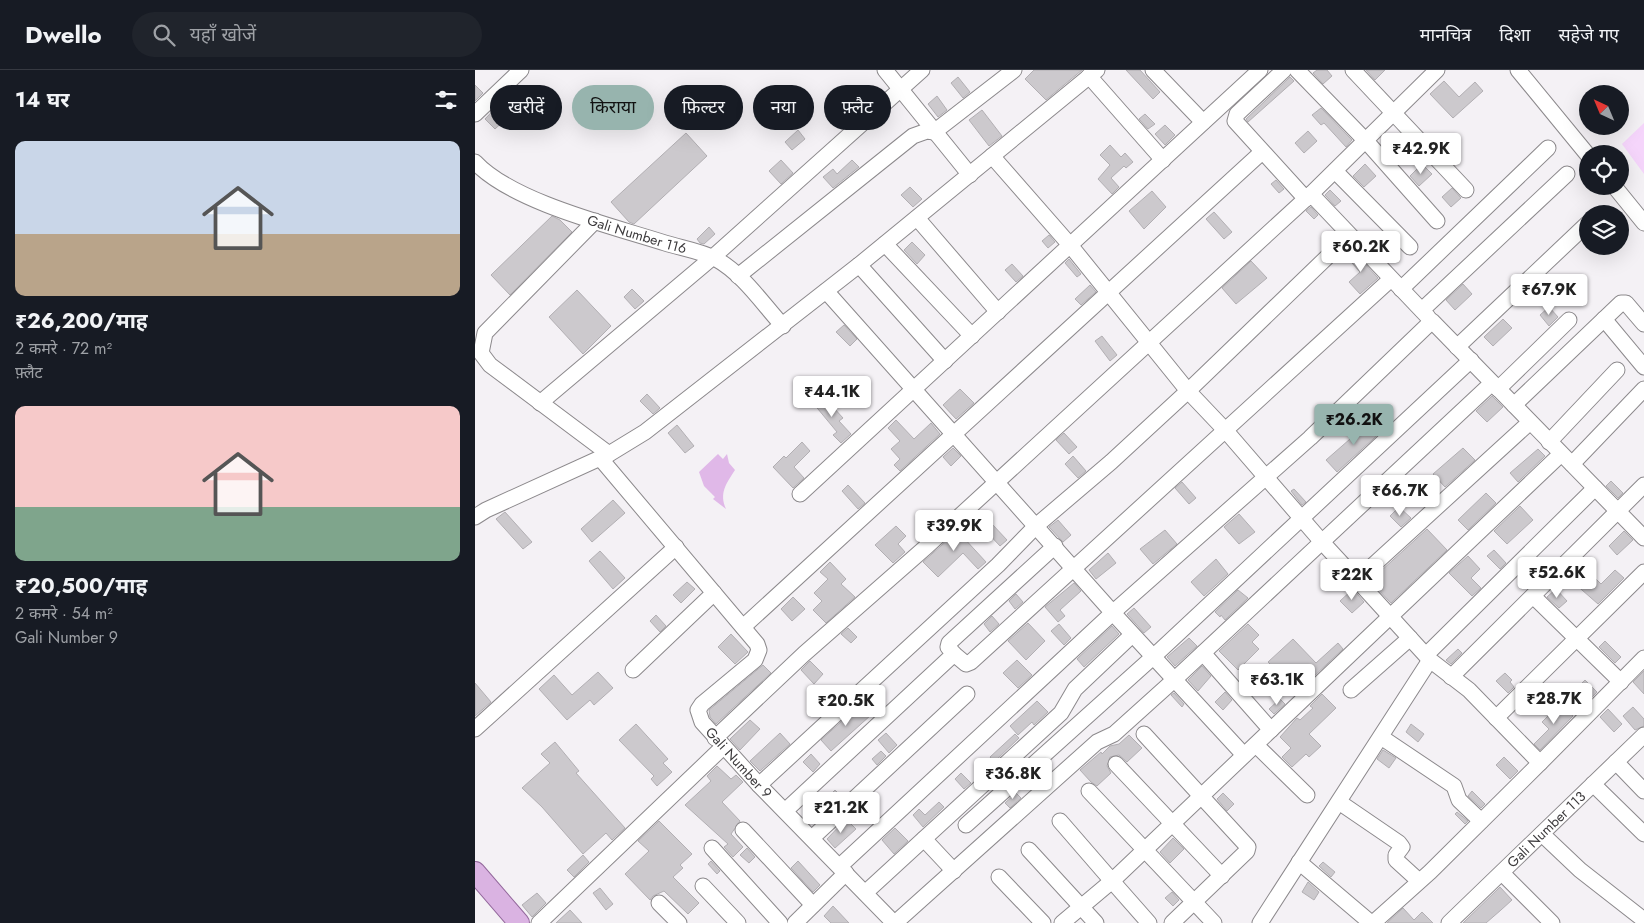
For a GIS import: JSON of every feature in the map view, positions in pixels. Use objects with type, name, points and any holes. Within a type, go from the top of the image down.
[{"type":"main road","points":[[475,872],[519,923]]},
{"type":"main road","points":[[475,891],[502,923]]},
{"type":"street","points":[[475,114],[521,70]]},
{"type":"street","points":[[885,70],[969,175]]},
{"type":"street","points":[[540,403],[713,257],[922,70]]},
{"type":"street","points":[[738,276],[913,136],[927,131],[934,132],[1014,70]]},
{"type":"street","points":[[1153,70],[1203,122]]},
{"type":"street","points":[[800,494],[1260,70]]},
{"type":"street","points":[[1284,70],[1235,118],[1237,126],[1433,321],[1644,538]]},
{"type":"street","points":[[1297,70],[1366,141],[1437,221]]},
{"type":"street","points":[[1353,70],[1395,112],[1466,190]]},
{"type":"street","points":[[539,923],[804,654],[997,481],[1308,196],[1437,70]]},
{"type":"street","points":[[1518,70],[1580,145]]},
{"type":"street","points":[[475,517],[486,510],[605,456],[645,432],[783,326],[1093,73],[1163,160]]},
{"type":"street","points":[[1055,546],[949,643],[948,647],[964,663],[971,662],[1075,570],[1226,431],[1396,284],[1548,148]]},
{"type":"street","points":[[743,628],[1262,152]]},
{"type":"street","points":[[992,156],[1070,245],[1147,343],[1266,476],[1321,542],[1428,658],[1496,718],[1540,763]]},
{"type":"street","name":"Gali Number 116","points":[[475,162],[495,179],[514,190],[595,221],[713,257],[738,276],[783,326]]},
{"type":"street","points":[[1335,171],[1410,246]]},
{"type":"street","points":[[1422,310],[1567,174]]},
{"type":"street","points":[[1621,195],[1644,223]]},
{"type":"street","points":[[917,218],[998,312]]},
{"type":"street","name":"Gali Number 9","points":[[595,221],[485,333],[481,353],[485,361],[605,456],[676,547],[757,644],[759,650],[757,656],[698,710],[702,722],[759,785],[895,923]]},
{"type":"street","points":[[1457,347],[1579,232]]},
{"type":"street","points":[[759,785],[998,564],[1037,525],[1111,462],[1188,391],[1349,236]]},
{"type":"street","points":[[885,244],[972,336]]},
{"type":"street","points":[[859,264],[945,361]]},
{"type":"street","points":[[826,291],[1174,680],[1250,750],[1307,795]]},
{"type":"street","points":[[1514,405],[1621,302],[1625,302],[1644,324]]},
{"type":"street","points":[[1604,319],[1644,367]]},
{"type":"street","points":[[895,923],[1097,742],[1114,734],[1321,542],[1569,320]]},
{"type":"street","points":[[795,923],[843,869],[1113,613],[1266,476],[1433,321]]},
{"type":"street","points":[[966,825],[1153,657],[1471,360]]},
{"type":"street","points":[[1549,442],[1617,370]]},
{"type":"street","points":[[1062,923],[1112,881],[1173,824],[1390,616],[1644,389]]},
{"type":"street","points":[[1357,580],[1530,422]]},
{"type":"street","points":[[1451,677],[1644,485]]},
{"type":"street","points":[[1260,923],[1381,737],[1428,658],[1595,488]]},
{"type":"street","points":[[475,729],[676,547]]},
{"type":"street","points":[[1496,718],[1644,572]]},
{"type":"street","points":[[633,670],[714,593]]},
{"type":"street","points":[[1533,596],[1621,682]]},
{"type":"street","points":[[865,893],[1061,713],[1075,689],[1133,635]]},
{"type":"street","points":[[1351,690],[1410,638]]},
{"type":"street","points":[[1203,653],[1271,730]]},
{"type":"street","points":[[785,811],[954,654]]},
{"type":"street","points":[[1299,862],[1372,923],[1481,821],[1644,658]]},
{"type":"street","points":[[812,838],[967,694]]},
{"type":"street","points":[[1144,734],[1248,847],[1247,851],[1172,923]]},
{"type":"street","points":[[1381,737],[1454,786],[1459,800],[1481,821]]},
{"type":"street","name":"Gali Number 113","points":[[1449,923],[1616,762],[1642,740]]},
{"type":"street","points":[[1616,762],[1644,791]]},
{"type":"street","points":[[1116,764],[1222,876]]},
{"type":"street","points":[[1593,784],[1644,834]]},
{"type":"street","points":[[1089,791],[1214,923]]},
{"type":"street","points":[[1339,802],[1399,843],[1402,847],[1396,855],[1396,860],[1419,881]]},
{"type":"street","points":[[1060,821],[1149,923]]},
{"type":"street","points":[[743,830],[813,905]]},
{"type":"street","points":[[1542,834],[1580,870],[1644,920]]},
{"type":"street","points":[[924,838],[954,871]]},
{"type":"street","points":[[712,848],[780,923]]},
{"type":"street","points":[[1029,850],[1096,923]]},
{"type":"street","points":[[1502,872],[1552,923]]},
{"type":"street","points":[[999,878],[1043,923]]},
{"type":"street","points":[[703,886],[738,923]]},
{"type":"street","points":[[659,903],[679,923]]},
{"type":"shaded area","points":[[1644,123],[1644,174],[1629,154],[1629,145],[1622,144]]},
{"type":"shaded area","points":[[718,454],[723,459],[727,454],[729,463],[735,470],[726,484],[723,493],[726,509],[713,499],[715,497],[704,486],[699,472]]},
{"type":"building","points":[[1034,70],[1082,70],[1046,100],[1025,79]]},
{"type":"building","points":[[1126,70],[1140,70],[1160,92],[1153,99]]},
{"type":"building","points":[[1317,70],[1327,70],[1332,76],[1323,84],[1313,73]]},
{"type":"building","points":[[1366,70],[1385,70],[1375,80]]},
{"type":"building","points":[[958,77],[970,92],[963,98],[951,83]]},
{"type":"building","points":[[1290,77],[1294,81],[1248,122],[1246,119]]},
{"type":"building","points":[[1444,81],[1459,97],[1475,82],[1483,91],[1453,118],[1430,94]]},
{"type":"building","points":[[475,85],[483,93],[475,101]]},
{"type":"building","points":[[937,96],[947,110],[938,117],[928,104]]},
{"type":"building","points":[[1321,108],[1352,140],[1346,147],[1324,123],[1321,125],[1312,115]]},
{"type":"building","points":[[982,110],[1002,136],[989,146],[969,120]]},
{"type":"building","points":[[490,114],[490,124],[485,119]]},
{"type":"building","points":[[1145,114],[1155,124],[1148,129],[1139,119]]},
{"type":"building","points":[[1165,125],[1175,135],[1165,145],[1155,134]]},
{"type":"building","points":[[798,130],[805,139],[792,150],[785,142]]},
{"type":"building","points":[[1308,131],[1317,141],[1304,153],[1295,143]]},
{"type":"building","points":[[686,133],[707,156],[634,224],[629,222],[611,202]]},
{"type":"building","points":[[1110,145],[1121,157],[1125,153],[1133,162],[1126,168],[1124,166],[1111,178],[1119,187],[1112,194],[1098,179],[1110,165],[1100,155]]},
{"type":"building","points":[[781,160],[793,173],[781,184],[769,171]]},
{"type":"building","points":[[852,160],[859,167],[833,188],[823,177],[833,169],[837,174]]},
{"type":"building","points":[[1365,164],[1376,176],[1364,187],[1353,176]]},
{"type":"building","points":[[1422,164],[1432,174],[1419,186],[1410,176]]},
{"type":"building","points":[[1276,180],[1284,189],[1279,193],[1271,184]]},
{"type":"building","points":[[910,187],[922,199],[913,207],[901,195]]},
{"type":"building","points":[[1452,188],[1461,198],[1451,207],[1442,197]]},
{"type":"building","points":[[1330,190],[1341,201],[1335,206],[1325,195]]},
{"type":"building","points":[[1152,191],[1166,207],[1144,229],[1129,211]]},
{"type":"building","points":[[1311,207],[1318,215],[1314,219],[1306,211]]},
{"type":"building","points":[[1214,212],[1232,232],[1224,239],[1206,219]]},
{"type":"building","points":[[552,216],[560,220],[572,232],[510,295],[491,275]]},
{"type":"building","points":[[709,227],[715,234],[704,244],[700,243],[697,239]]},
{"type":"building","points":[[1049,235],[1055,242],[1048,248],[1042,241]]},
{"type":"building","points":[[912,242],[925,255],[917,264],[904,250]]},
{"type":"building","points":[[1350,248],[1378,278],[1360,294],[1349,282],[1360,272],[1344,254]]},
{"type":"building","points":[[1069,259],[1081,274],[1077,277],[1065,263]]},
{"type":"building","points":[[1251,261],[1267,278],[1236,304],[1222,288]]},
{"type":"building","points":[[1012,264],[1023,276],[1016,282],[1005,270]]},
{"type":"building","points":[[1463,284],[1472,294],[1455,310],[1446,300]]},
{"type":"building","points":[[1090,285],[1096,292],[1081,305],[1075,299]]},
{"type":"building","points":[[632,289],[644,301],[635,309],[624,297]]},
{"type":"building","points":[[577,290],[611,326],[583,354],[549,317]]},
{"type":"building","points":[[1549,307],[1558,317],[1549,326],[1540,315]]},
{"type":"building","points":[[1503,319],[1512,328],[1493,346],[1484,337]]},
{"type":"building","points":[[844,325],[857,339],[850,346],[836,332]]},
{"type":"building","points":[[1102,336],[1117,355],[1110,361],[1095,341]]},
{"type":"building","points":[[960,389],[974,403],[956,419],[943,405]]},
{"type":"building","points":[[647,394],[660,408],[653,414],[640,401]]},
{"type":"building","points":[[822,395],[843,418],[839,421],[851,434],[841,443],[833,435],[837,432],[813,403]]},
{"type":"building","points":[[1492,396],[1503,407],[1487,422],[1476,411]]},
{"type":"building","points":[[1377,419],[1385,428],[1337,472],[1326,460],[1358,432],[1360,435]]},
{"type":"building","points":[[896,420],[914,439],[931,423],[940,434],[900,471],[894,465],[900,459],[891,449],[900,441],[888,428]]},
{"type":"building","points":[[677,425],[694,446],[685,453],[668,433]]},
{"type":"building","points":[[1064,433],[1077,447],[1069,454],[1056,440]]},
{"type":"building","points":[[802,442],[810,451],[794,467],[804,478],[793,488],[773,467],[784,456],[786,458]]},
{"type":"building","points":[[953,448],[961,456],[951,466],[943,457]]},
{"type":"building","points":[[1463,448],[1475,460],[1445,487],[1433,474]]},
{"type":"building","points":[[1538,449],[1545,456],[1518,482],[1510,473]]},
{"type":"building","points":[[1073,456],[1086,471],[1078,478],[1065,464]]},
{"type":"building","points":[[1611,481],[1623,493],[1618,498],[1606,486]]},
{"type":"building","points":[[1182,482],[1196,498],[1189,504],[1175,488]]},
{"type":"building","points":[[848,485],[865,503],[858,509],[842,491]]},
{"type":"building","points":[[1294,489],[1306,502],[1302,505],[1291,491]]},
{"type":"building","points":[[1486,493],[1496,503],[1468,530],[1458,520]]},
{"type":"building","points":[[613,500],[625,513],[592,542],[581,529]]},
{"type":"building","points":[[1520,506],[1533,520],[1507,544],[1494,531]]},
{"type":"building","points":[[1399,507],[1411,518],[1401,527],[1390,516]]},
{"type":"building","points":[[505,512],[532,542],[523,549],[496,519]]},
{"type":"building","points":[[1239,514],[1255,532],[1239,544],[1224,527]]},
{"type":"building","points":[[971,519],[976,525],[963,537],[986,562],[978,569],[963,553],[938,577],[923,562]]},
{"type":"building","points":[[1058,520],[1071,535],[1063,542],[1049,527]]},
{"type":"building","points":[[992,524],[1007,540],[1000,546],[985,530]]},
{"type":"building","points":[[896,526],[906,536],[898,544],[905,552],[893,563],[875,545]]},
{"type":"building","points":[[1427,529],[1447,550],[1391,603],[1370,581]]},
{"type":"building","points":[[1165,530],[1177,544],[1153,564],[1140,549]]},
{"type":"building","points":[[1624,531],[1633,540],[1617,555],[1609,546]]},
{"type":"building","points":[[1494,550],[1506,563],[1500,569],[1487,556]]},
{"type":"building","points":[[600,551],[625,578],[613,589],[589,561]]},
{"type":"building","points":[[1108,553],[1116,563],[1096,579],[1089,570]]},
{"type":"building","points":[[1468,556],[1480,569],[1471,578],[1481,588],[1472,596],[1449,573]]},
{"type":"building","points":[[1216,559],[1228,574],[1204,596],[1191,582]]},
{"type":"building","points":[[830,562],[846,579],[841,584],[855,597],[826,623],[813,610],[822,601],[814,593],[828,579],[820,572]]},
{"type":"building","points":[[1579,562],[1601,584],[1615,570],[1624,578],[1598,604],[1566,576]]},
{"type":"building","points":[[687,582],[695,589],[681,603],[673,595]]},
{"type":"building","points":[[1074,583],[1081,591],[1060,610],[1065,616],[1058,622],[1045,607]]},
{"type":"building","points":[[1353,589],[1364,602],[1352,613],[1340,601]]},
{"type":"building","points":[[1556,589],[1567,601],[1559,608],[1547,597]]},
{"type":"building","points":[[1238,590],[1248,598],[1225,620],[1215,612]]},
{"type":"building","points":[[1016,594],[1023,602],[1015,609],[1009,601]]},
{"type":"building","points":[[793,597],[805,609],[792,621],[781,609]]},
{"type":"building","points":[[1134,608],[1151,627],[1144,633],[1127,614]]},
{"type":"building","points":[[656,615],[666,626],[660,632],[650,621]]},
{"type":"building","points":[[992,616],[999,624],[990,632],[984,624]]},
{"type":"building","points":[[1028,623],[1045,641],[1026,660],[1008,641]]},
{"type":"building","points":[[1059,624],[1071,638],[1064,645],[1051,631]]},
{"type":"building","points":[[1248,624],[1259,635],[1252,642],[1259,649],[1238,670],[1219,651]]},
{"type":"building","points":[[1112,626],[1119,634],[1084,667],[1077,659]]},
{"type":"building","points":[[848,628],[857,637],[851,643],[841,634]]},
{"type":"building","points":[[731,634],[748,652],[735,664],[718,647]]},
{"type":"building","points":[[1189,638],[1197,646],[1175,666],[1167,657]]},
{"type":"building","points":[[1293,639],[1316,663],[1338,643],[1343,649],[1297,692],[1290,684],[1275,698],[1266,688],[1280,674],[1268,662]]},
{"type":"building","points":[[1605,641],[1621,657],[1615,663],[1599,647]]},
{"type":"building","points":[[1458,649],[1462,653],[1451,664],[1446,660]]},
{"type":"building","points":[[1017,660],[1032,675],[1018,688],[1003,673]]},
{"type":"building","points":[[810,661],[823,674],[814,684],[801,670]]},
{"type":"building","points":[[763,665],[771,673],[716,724],[710,717],[709,710]]},
{"type":"building","points":[[1202,666],[1211,676],[1198,691],[1188,680]]},
{"type":"building","points":[[1644,671],[1644,694],[1633,682]]},
{"type":"building","points":[[598,672],[613,688],[594,705],[590,700],[567,720],[539,689],[554,675],[572,695]]},
{"type":"building","points":[[1505,673],[1512,680],[1510,682],[1514,687],[1508,693],[1496,681]]},
{"type":"building","points":[[1249,674],[1260,686],[1252,694],[1241,682]]},
{"type":"building","points":[[1585,680],[1597,692],[1590,699],[1578,687]]},
{"type":"building","points":[[475,683],[491,702],[475,716]]},
{"type":"building","points":[[1225,692],[1232,700],[1223,710],[1215,702]]},
{"type":"building","points":[[1174,693],[1184,704],[1182,707],[1171,695]]},
{"type":"building","points":[[1322,694],[1336,708],[1309,734],[1321,746],[1309,757],[1306,754],[1292,767],[1282,757],[1291,748],[1280,737],[1297,718],[1300,720],[1313,708],[1310,706]]},
{"type":"building","points":[[1280,699],[1285,704],[1274,714],[1269,709]]},
{"type":"building","points":[[1037,701],[1048,712],[1034,725],[1032,722],[1018,735],[1010,726]]},
{"type":"building","points":[[861,704],[871,715],[831,751],[821,740]]},
{"type":"building","points":[[1560,704],[1573,716],[1540,750],[1534,744],[1549,729],[1542,722]]},
{"type":"building","points":[[1633,707],[1644,719],[1644,726],[1635,730],[1623,716]]},
{"type":"building","points":[[1608,709],[1622,724],[1614,732],[1600,717]]},
{"type":"building","points":[[750,720],[760,729],[740,750],[730,739]]},
{"type":"building","points":[[636,724],[668,759],[663,763],[672,772],[657,786],[651,779],[654,776],[619,740]]},
{"type":"building","points":[[1411,724],[1424,734],[1418,742],[1406,732]]},
{"type":"building","points":[[780,733],[790,744],[760,771],[750,761]]},
{"type":"building","points":[[886,733],[897,745],[889,753],[878,740]]},
{"type":"building","points":[[1015,734],[1019,738],[994,762],[990,757]]},
{"type":"building","points":[[1129,735],[1142,748],[1127,762],[1119,755],[1110,757],[1107,766],[1111,773],[1097,786],[1091,782],[1080,770],[1101,752],[1102,754],[1110,746],[1119,744]]},
{"type":"building","points":[[555,742],[579,771],[576,773],[625,828],[612,840],[606,833],[583,854],[542,807],[522,788],[550,763],[541,754]]},
{"type":"building","points":[[1383,750],[1396,758],[1389,768],[1377,759]]},
{"type":"building","points":[[881,751],[886,756],[877,765],[872,759]]},
{"type":"building","points":[[811,754],[820,764],[813,772],[803,762]]},
{"type":"building","points":[[1504,757],[1518,771],[1510,779],[1496,765]]},
{"type":"building","points":[[717,766],[731,779],[736,775],[743,782],[722,802],[740,821],[731,834],[743,847],[733,857],[724,847],[728,844],[685,805],[711,781],[707,776]]},
{"type":"building","points":[[961,773],[971,783],[964,789],[955,779]]},
{"type":"building","points":[[835,790],[842,797],[817,821],[811,814]]},
{"type":"building","points":[[1472,791],[1485,804],[1481,808],[1468,796]]},
{"type":"building","points":[[1016,793],[1021,798],[1010,808],[1005,803]]},
{"type":"building","points":[[1223,793],[1234,804],[1227,811],[1217,799]]},
{"type":"building","points":[[939,802],[944,807],[923,827],[913,815],[919,809],[925,815]]},
{"type":"building","points":[[1457,812],[1468,821],[1465,824],[1455,814]]},
{"type":"building","points":[[846,819],[856,829],[835,848],[827,839]]},
{"type":"building","points":[[659,821],[692,854],[680,865],[683,868],[673,877],[699,903],[688,914],[664,891],[653,896],[650,900],[625,874],[649,851],[638,841]]},
{"type":"building","points":[[895,828],[908,841],[894,854],[882,840]]},
{"type":"building","points":[[1173,838],[1184,849],[1170,863],[1160,852]]},
{"type":"building","points":[[747,848],[755,857],[749,863],[740,855]]},
{"type":"building","points":[[583,855],[589,862],[574,877],[567,870]]},
{"type":"building","points":[[711,861],[720,871],[717,874],[708,864]]},
{"type":"building","points":[[798,861],[820,885],[813,892],[791,868]]},
{"type":"building","points":[[1323,862],[1335,872],[1331,877],[1319,866]]},
{"type":"building","points":[[1308,882],[1319,892],[1314,900],[1302,892]]},
{"type":"building","points":[[1500,887],[1512,900],[1486,923],[1463,923]]},
{"type":"building","points":[[600,888],[613,904],[606,910],[593,893]]},
{"type":"building","points":[[1172,892],[1179,900],[1173,906],[1165,898]]},
{"type":"building","points":[[537,893],[546,903],[532,917],[522,905]]},
{"type":"building","points":[[833,906],[849,923],[831,923],[824,916]]},
{"type":"building","points":[[1403,908],[1414,920],[1422,912],[1433,923],[1387,923]]},
{"type":"building","points":[[570,910],[582,923],[556,923]]}]
